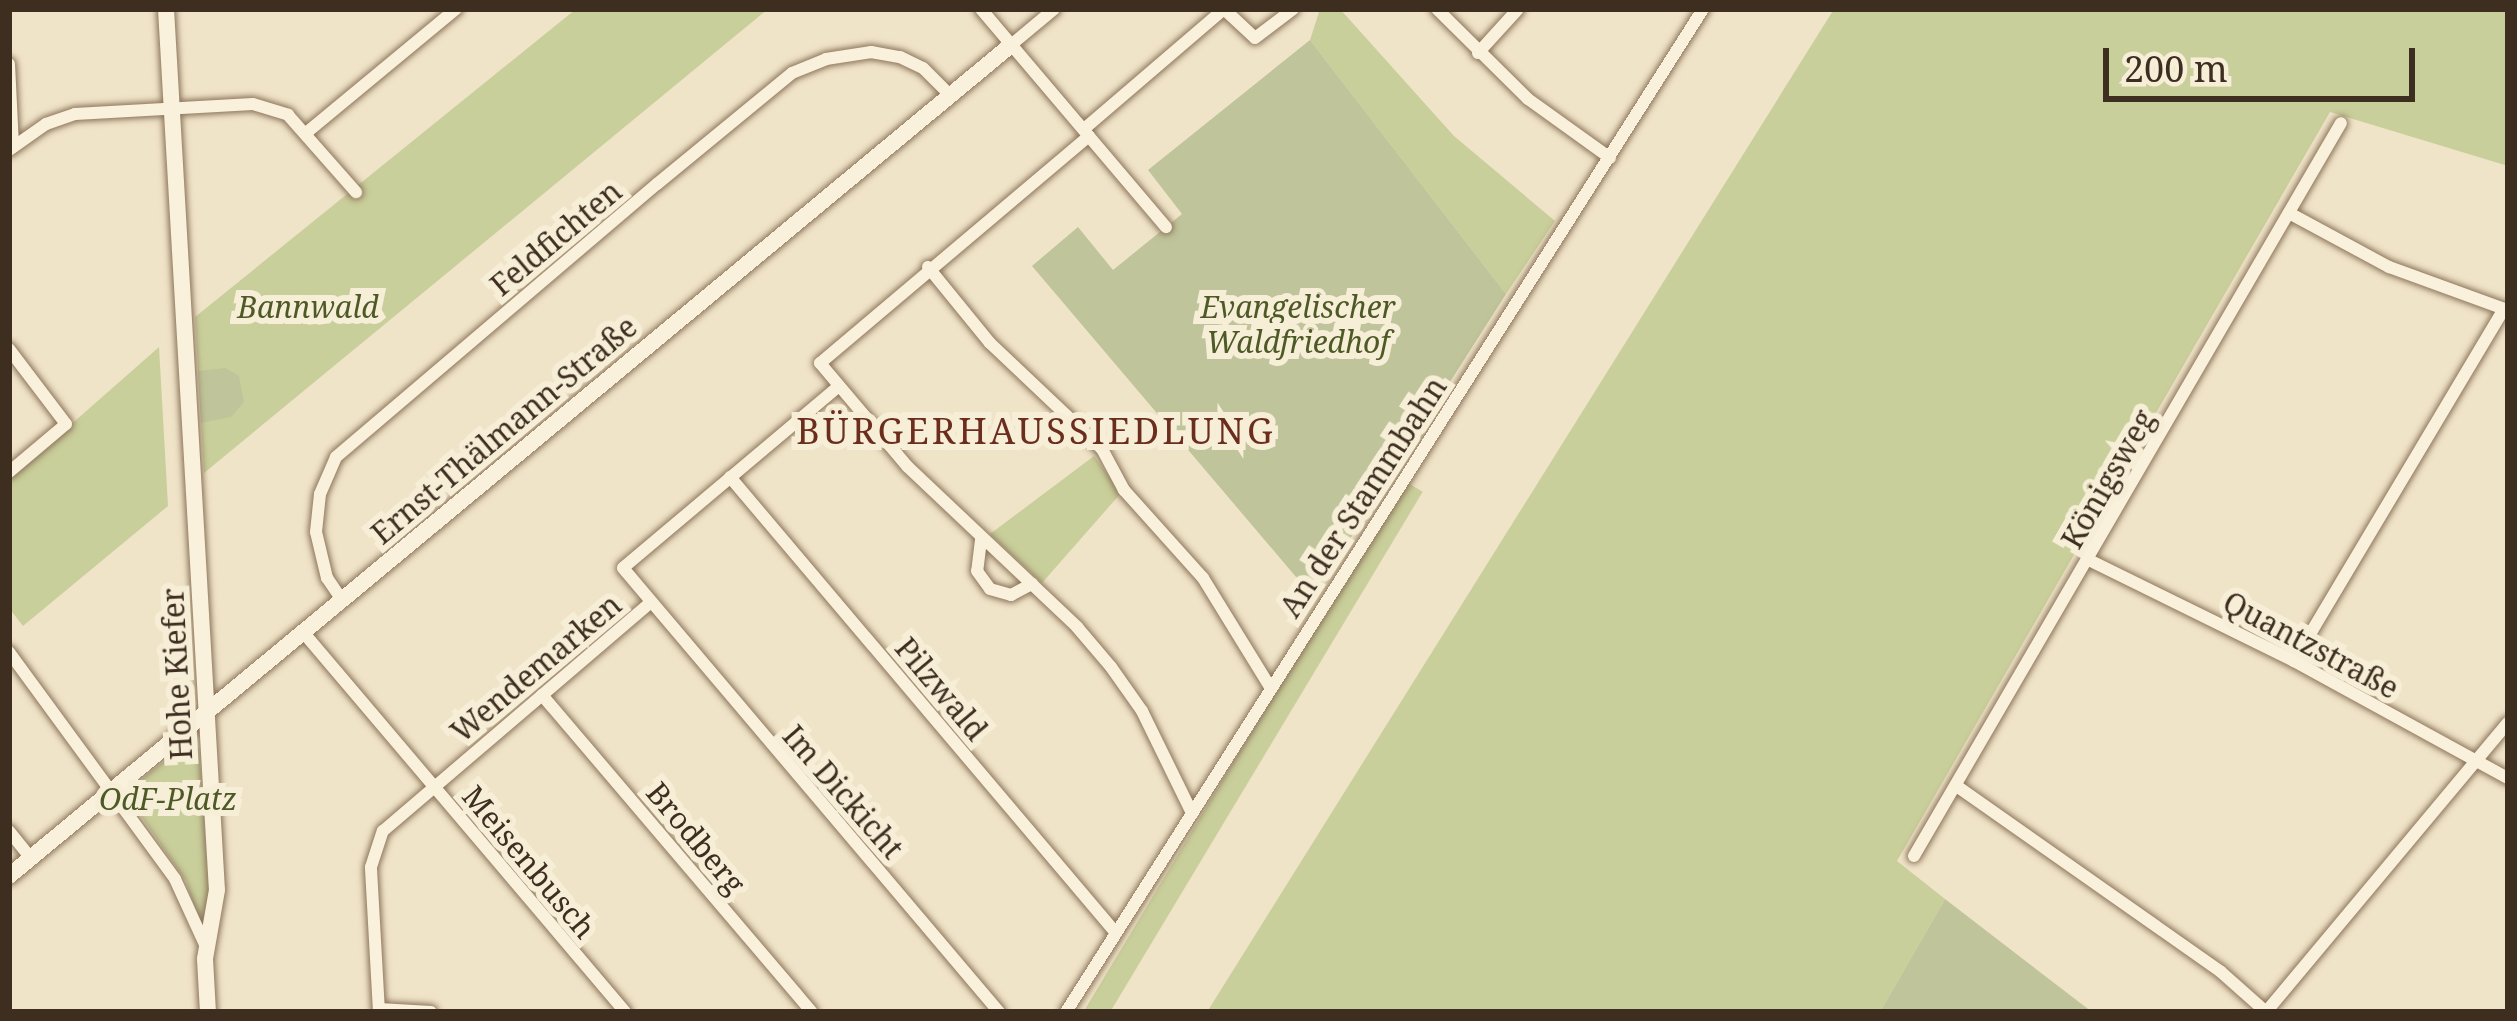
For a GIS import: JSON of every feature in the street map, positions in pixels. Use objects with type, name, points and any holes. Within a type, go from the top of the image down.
[{"type":"street","name":"Hohe Kiefer","points":[[166,9],[217,890],[207,954],[208,1012]]},
{"type":"street","points":[[306,133],[456,9]]},
{"type":"street","points":[[981,9],[1166,226]]},
{"type":"street","points":[[1011,45],[1054,9]]},
{"type":"street","points":[[1192,813],[1168,759],[1121,681],[1031,584],[908,467],[821,358],[1224,9],[1255,38],[1293,9]]},
{"type":"street","points":[[1438,9],[1528,99],[1610,158]]},
{"type":"street","points":[[1478,53],[1518,9]]},
{"type":"street","name":"An der Stammbahn","points":[[1066,1012],[1703,9]]},
{"type":"street","name":"Ernst-Thälmann-Straße","points":[[9,876],[1011,45]]},
{"type":"street","name":"Feldfichten","points":[[342,600],[327,578],[316,532],[320,494],[336,457],[657,184],[793,73],[826,59],[871,52],[900,57],[923,68],[950,95]]},
{"type":"street","points":[[9,64],[11,148]]},
{"type":"street","points":[[11,148],[60,118],[170,106],[266,106],[288,115],[356,192]]},
{"type":"street","name":"Königsweg","points":[[1913,856],[1958,787],[2341,123]]},
{"type":"street","points":[[2289,213],[2389,267],[2506,309],[2294,662]]},
{"type":"street","points":[[928,267],[1028,383],[1102,449],[1124,490],[1203,578],[1270,686]]},
{"type":"street","points":[[9,350],[66,424],[9,472]]},
{"type":"street","name":"Wendemarken","points":[[379,1011],[371,867],[375,845],[390,823],[650,603],[623,568],[839,386]]},
{"type":"street","name":"Pilzwald","points":[[730,477],[1115,932]]},
{"type":"street","points":[[981,540],[977,572],[989,589],[1011,595],[1031,584]]},
{"type":"street","name":"Quantzstraße","points":[[2089,560],[2294,662],[2508,778]]},
{"type":"street","name":"Im Dickicht","points":[[650,603],[999,1012]]},
{"type":"street","name":"Meisenbusch","points":[[303,632],[625,1012]]},
{"type":"street","points":[[9,652],[176,879],[207,954]]},
{"type":"street","name":"Brodberg","points":[[542,694],[812,1012]]},
{"type":"street","points":[[1958,787],[2222,972],[2266,1012],[2508,724]]},
{"type":"street","points":[[9,831],[31,858]]},
{"type":"street","points":[[379,1011],[430,1012]]},
{"type":"green space","name":"Bannwald","points":[[576,9],[768,9],[204,473],[195,317]]},
{"type":"green space","points":[[1320,9],[1340,9],[1454,136],[1555,221],[1506,294],[1310,40]]},
{"type":"green space","points":[[1834,9],[2508,9],[2508,166],[2330,112],[1897,861],[1945,899],[1880,1012],[1207,1012]]},
{"type":"green space","name":"Evangelischer Waldfriedhof","points":[[1310,40],[1506,294],[1313,597],[1032,266],[1078,227],[1113,270],[1182,214],[1148,170]]},
{"type":"green space","name":"Bannwald","points":[[159,347],[168,506],[23,626],[9,608],[9,479]]},
{"type":"green space","points":[[225,368],[239,376],[244,402],[231,417],[201,423],[198,371]]},
{"type":"green space","points":[[1094,456],[1121,493],[1042,583],[990,534]]},
{"type":"green space","points":[[1403,480],[1423,492],[1110,1012],[1083,1012]]},
{"type":"green space","name":"OdF-Platz","points":[[199,748],[209,890],[204,935],[186,881],[125,793],[179,749]]},
{"type":"green space","points":[[1945,899],[2092,1012],[1880,1012]]},
{"type":"district","name":"BÜRGERHAUSSIEDLUNG","points":[[1036,431]]}]
